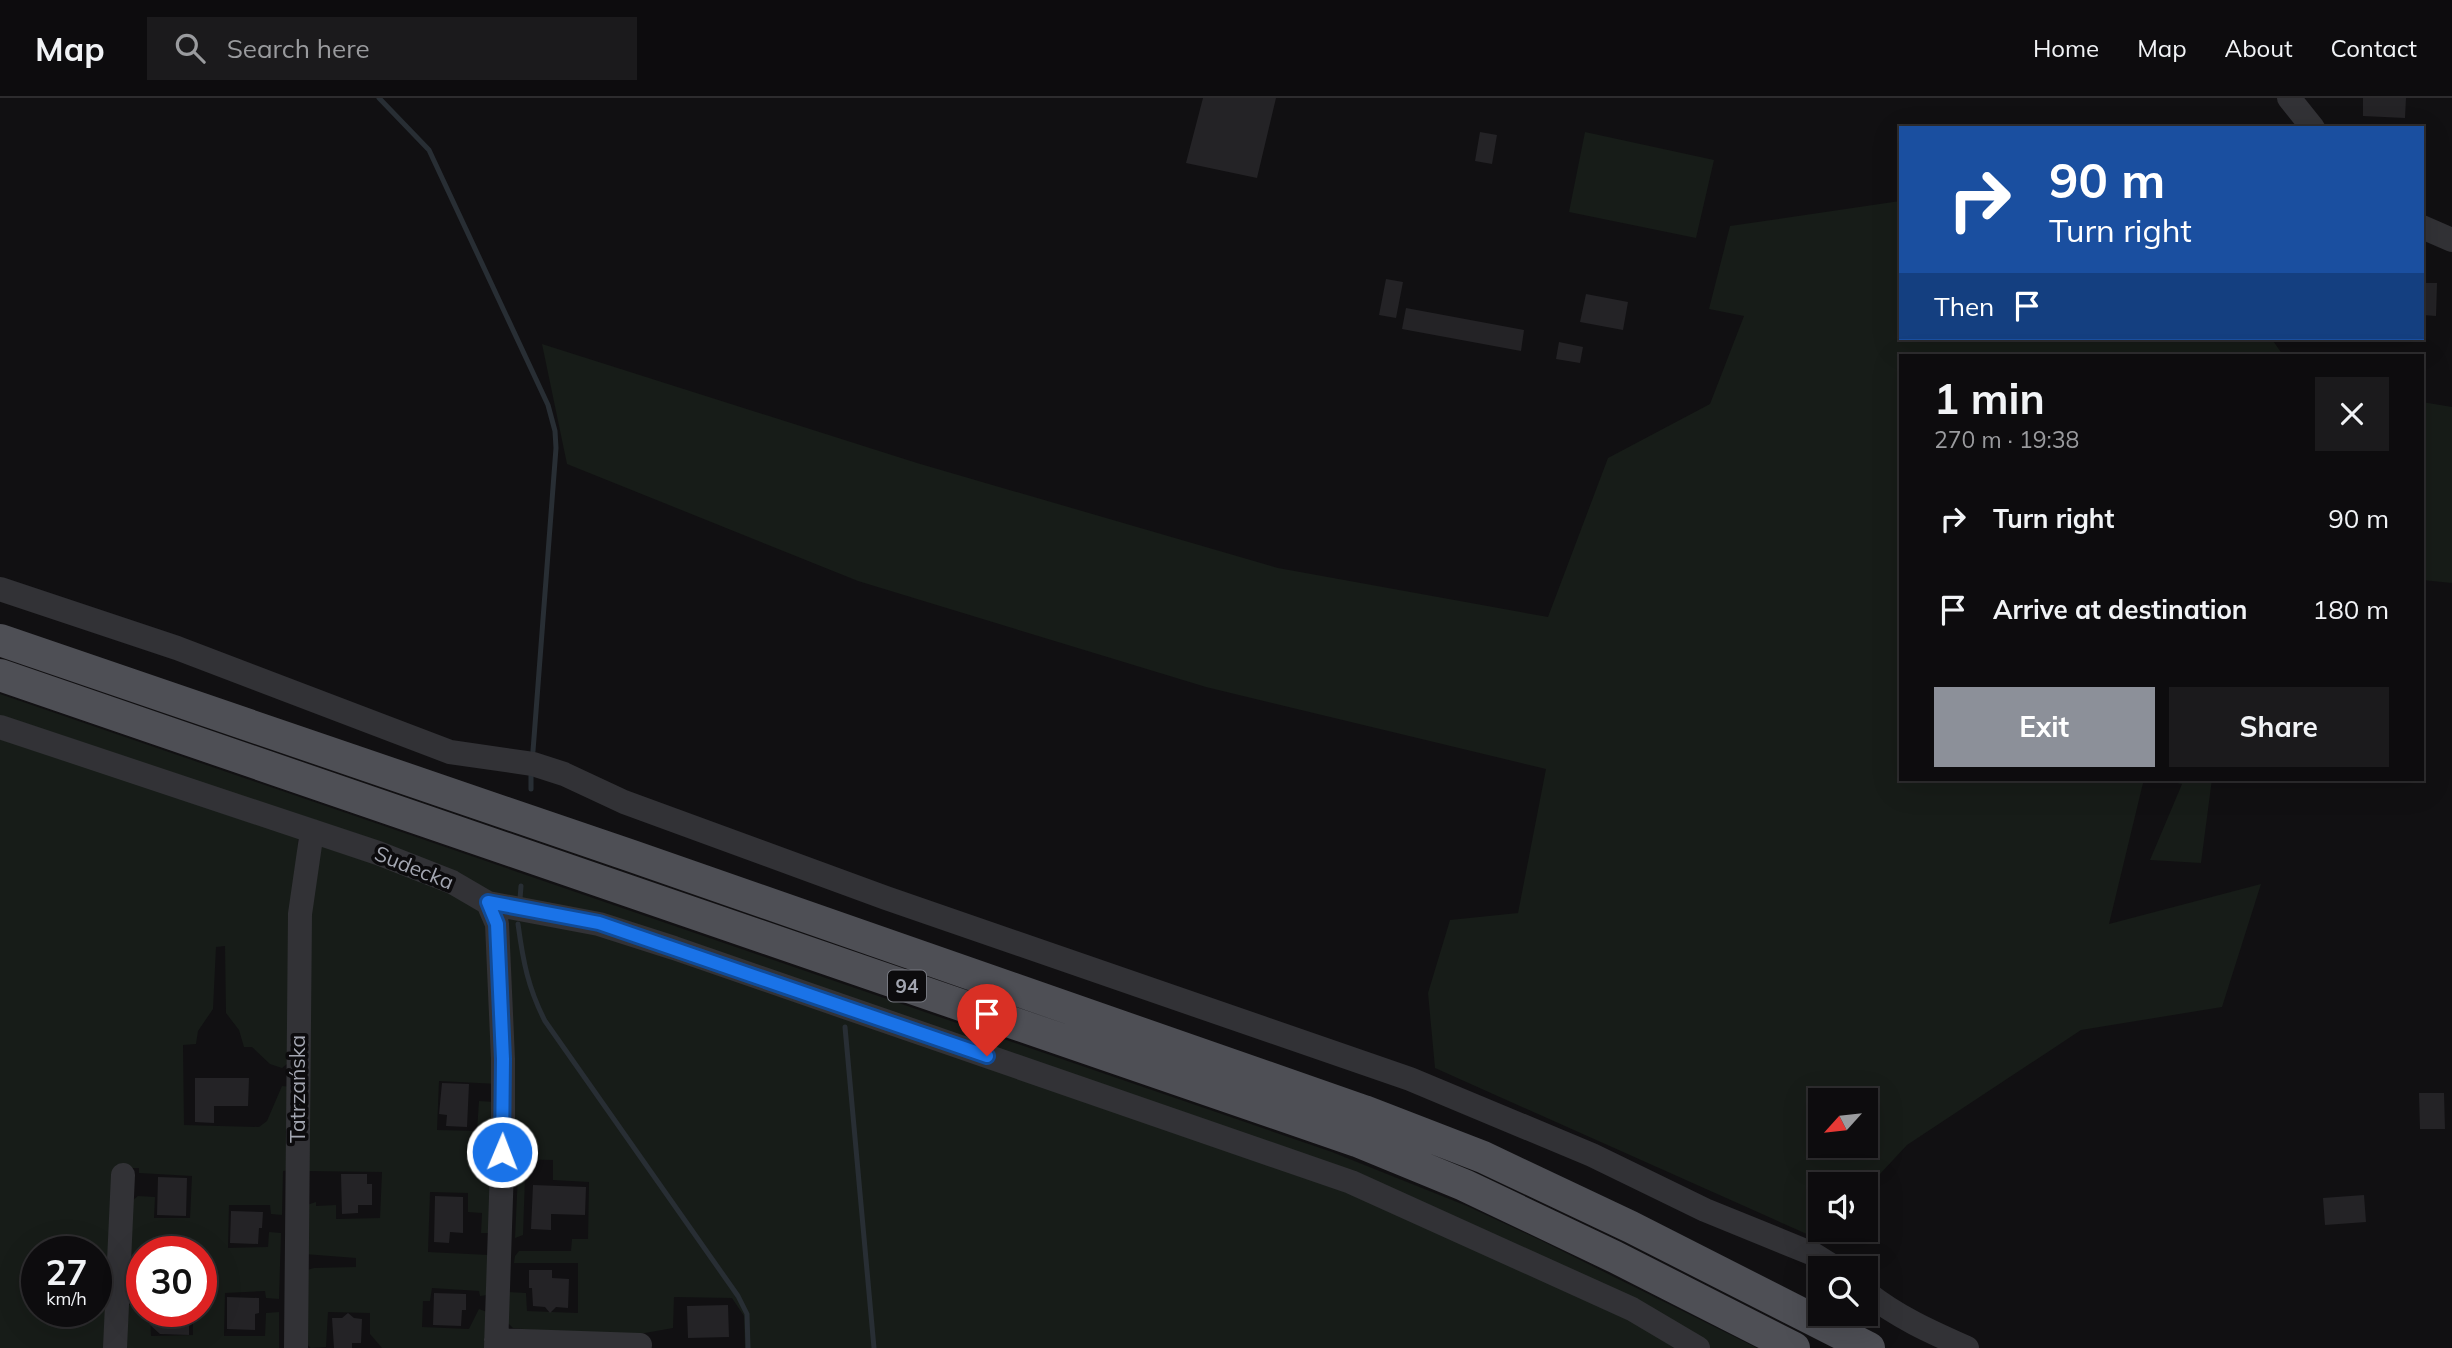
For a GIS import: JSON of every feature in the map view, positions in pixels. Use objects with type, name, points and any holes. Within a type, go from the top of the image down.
[{"type":"main road","name":"94","points":[[0,640],[632,856],[1364,1111],[1483,1157],[1631,1227],[1870,1348]]},
{"type":"main road","name":"94","points":[[0,675],[1357,1141],[1464,1185],[1615,1257],[1794,1348]]},
{"type":"street","points":[[2289,98],[2311,126]]},
{"type":"street","points":[[2424,228],[2452,240]]},
{"type":"street","points":[[0,589],[177,648],[450,752],[533,764],[564,774],[624,802],[886,898],[1410,1079],[1592,1155],[1704,1210],[1816,1256]]},
{"type":"street","name":"Sudecka","points":[[0,727],[312,831],[452,881],[488,902],[599,923],[1351,1182],[1632,1309],[1698,1348]]},
{"type":"street","name":"Tatrzańska","points":[[296,1348],[300,914],[312,831]]},
{"type":"street","points":[[488,902],[497,924],[503,1059],[496,1344],[640,1345]]},
{"type":"street","points":[[115,1348],[122,1175]]},
{"type":"street","points":[[1878,1300],[1914,1325],[1968,1348]]},
{"type":"shaded area","points":[[1585,132],[1714,160],[1696,238],[1569,212]]},
{"type":"shaded area","points":[[1899,201],[1899,340],[2272,340],[2282,354],[1899,354],[1899,781],[2144,781],[2109,924],[2261,884],[2222,1007],[2081,1030],[1907,1145],[1878,1176],[1878,1172],[1808,1172],[1808,1235],[1435,1068],[1428,993],[1450,920],[1518,913],[1546,769],[1206,687],[858,581],[567,464],[542,344],[917,463],[1278,568],[1548,617],[1608,458],[1710,404],[1744,316],[1709,309],[1730,226]]},
{"type":"shaded area","points":[[2424,402],[2452,407],[2452,583],[2424,580]]},
{"type":"shaded area","points":[[0,694],[1332,1152],[1467,1206],[1757,1348],[1707,1348],[1404,1199],[501,899],[0,723]]},
{"type":"shaded area","points":[[0,732],[298,838],[292,1060],[282,1068],[270,1064],[252,1047],[244,1047],[239,1030],[226,1013],[225,946],[216,947],[213,1009],[198,1031],[196,1044],[183,1045],[184,1125],[259,1127],[267,1121],[282,1086],[293,1087],[289,1170],[283,1171],[282,1215],[271,1214],[270,1205],[229,1205],[228,1248],[268,1247],[269,1232],[281,1233],[279,1299],[266,1298],[265,1291],[225,1293],[224,1336],[265,1336],[266,1313],[279,1312],[279,1348],[120,1348],[124,1305],[126,1327],[151,1327],[151,1336],[193,1335],[193,1327],[217,1327],[217,1236],[127,1236],[128,1204],[138,1196],[155,1197],[154,1218],[190,1218],[192,1176],[139,1173],[139,1168],[115,1168],[112,1258],[112,1236],[21,1236],[21,1327],[110,1327],[109,1348],[0,1348]]},
{"type":"shaded area","points":[[2167,781],[2212,781],[2201,863],[2150,860],[2182,784]]},
{"type":"shaded area","points":[[323,844],[429,878],[489,912],[498,1084],[439,1081],[437,1130],[477,1131],[479,1101],[495,1102],[491,1233],[481,1233],[482,1213],[468,1212],[468,1193],[430,1192],[428,1252],[489,1255],[487,1295],[480,1296],[479,1291],[432,1288],[430,1301],[423,1301],[422,1327],[469,1329],[479,1309],[487,1312],[487,1348],[382,1348],[370,1334],[370,1313],[328,1312],[326,1347],[311,1348],[304,1342],[304,1271],[314,1268],[356,1267],[356,1258],[304,1254],[304,1206],[316,1202],[316,1206],[336,1205],[336,1219],[380,1218],[382,1172],[305,1171],[311,861]]},
{"type":"shaded area","points":[[506,913],[586,927],[1335,1183],[1689,1348],[745,1348],[744,1316],[732,1298],[674,1297],[673,1328],[617,1338],[513,1328],[508,1323],[508,1292],[526,1293],[527,1311],[578,1313],[578,1263],[514,1263],[519,1251],[571,1251],[572,1239],[588,1239],[589,1182],[553,1180],[553,1160],[511,1159]]},
{"type":"shaded area","points":[[518,1174],[525,1177],[523,1235],[515,1238]]},
{"type":"building","points":[[1203,98],[1276,98],[1257,178],[1186,163]]},
{"type":"building","points":[[2363,98],[2406,98],[2405,118],[2363,116]]},
{"type":"building","points":[[1480,132],[1497,135],[1492,164],[1475,161]]},
{"type":"building","points":[[1386,279],[1403,282],[1396,318],[1379,315]]},
{"type":"building","points":[[2424,283],[2437,283],[2436,316],[2424,315]]},
{"type":"building","points":[[1586,294],[1628,302],[1623,330],[1580,322]]},
{"type":"building","points":[[1406,308],[1524,330],[1521,351],[1402,329]]},
{"type":"building","points":[[1559,342],[1583,347],[1580,363],[1556,359]]},
{"type":"building","points":[[195,1078],[249,1078],[248,1106],[214,1106],[214,1123],[195,1122]]},
{"type":"building","points":[[442,1083],[469,1084],[467,1127],[446,1126],[447,1115],[439,1114]]},
{"type":"building","points":[[2419,1093],[2444,1093],[2445,1129],[2420,1129]]},
{"type":"building","points":[[341,1174],[367,1174],[367,1184],[372,1184],[372,1205],[358,1205],[358,1213],[342,1214]]},
{"type":"building","points":[[158,1177],[187,1178],[186,1216],[157,1215]]},
{"type":"building","points":[[533,1185],[586,1187],[585,1215],[551,1214],[551,1230],[531,1229]]},
{"type":"building","points":[[2364,1195],[2366,1222],[2325,1225],[2323,1198]]},
{"type":"building","points":[[435,1196],[463,1197],[463,1233],[450,1232],[449,1243],[434,1242]]},
{"type":"building","points":[[231,1211],[263,1212],[258,1244],[230,1243]]},
{"type":"building","points":[[529,1270],[552,1270],[552,1278],[569,1279],[568,1308],[556,1307],[550,1313],[545,1307],[533,1306]]},
{"type":"building","points":[[434,1293],[466,1294],[466,1310],[462,1310],[461,1326],[433,1325]]},
{"type":"building","points":[[227,1297],[259,1298],[255,1330],[227,1329]]},
{"type":"building","points":[[728,1305],[729,1337],[688,1338],[687,1306]]},
{"type":"building","points":[[348,1313],[354,1318],[362,1319],[361,1343],[352,1343],[352,1348],[334,1348],[332,1318],[342,1318]]},
{"type":"building","points":[[152,1327],[189,1327],[189,1335],[160,1334]]},
{"type":"waterway","points":[[379,98],[429,150],[548,405],[555,431],[556,448],[533,751]]},
{"type":"waterway","points":[[531,776],[531,789]]},
{"type":"waterway","points":[[520,899],[521,886]]},
{"type":"waterway","points":[[518,924],[527,974],[545,1021],[738,1296],[747,1314],[748,1348]]},
{"type":"waterway","points":[[845,1027],[874,1348]]},
{"type":"route","points":[[502,1152],[503,1059],[497,924],[488,902],[599,923],[987,1056]]}]
